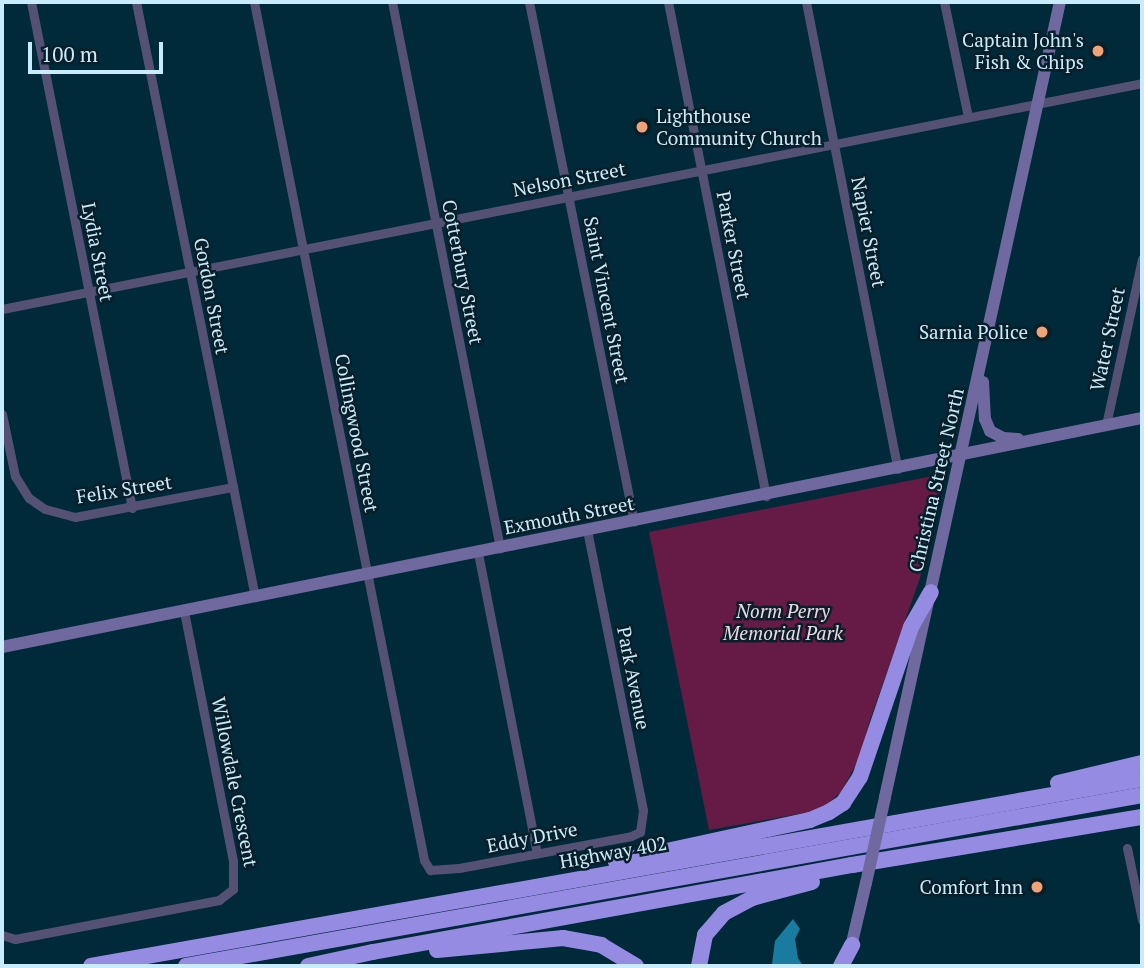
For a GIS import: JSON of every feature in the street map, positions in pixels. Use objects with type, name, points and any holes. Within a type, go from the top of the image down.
[{"type":"highway","points":[[254,937],[363,910],[614,863],[810,820],[829,813],[850,795],[860,778],[911,626],[931,592]]},
{"type":"highway","points":[[813,837],[905,814],[1142,763]]},
{"type":"highway","name":"Highway 402","points":[[91,966],[1142,779]]},
{"type":"highway","points":[[186,966],[1142,795]]},
{"type":"highway","points":[[238,966],[1142,805]]},
{"type":"highway","points":[[311,966],[373,952],[797,875],[1142,817]]},
{"type":"highway","points":[[699,966],[705,935],[712,924],[736,904],[902,859]]},
{"type":"highway","points":[[311,966],[541,938],[601,945],[636,966]]},
{"type":"highway","points":[[841,966],[852,945]]},
{"type":"main road","name":"Christina Street North","points":[[846,966],[982,364],[1059,2]]},
{"type":"main road","points":[[982,364],[985,419],[990,431],[1009,439],[1040,439]]},
{"type":"main road","name":"Exmouth Street","points":[[2,647],[898,470],[1142,418]]},
{"type":"street","name":"Lydia Street","points":[[31,2],[132,508]]},
{"type":"street","name":"Gordon Street","points":[[136,2],[255,597]]},
{"type":"street","name":"Collingwood Street","points":[[254,2],[424,860],[430,870]]},
{"type":"street","name":"Cotterbury Street","points":[[392,2],[500,548]]},
{"type":"street","name":"Saint Vincent Street","points":[[529,2],[634,522]]},
{"type":"street","name":"Parker Street","points":[[668,2],[766,496]]},
{"type":"street","name":"Napier Street","points":[[806,2],[898,470]]},
{"type":"street","points":[[944,2],[968,117]]},
{"type":"street","name":"Nelson Street","points":[[2,309],[1142,83]]},
{"type":"street","name":"Water Street","points":[[1106,425],[1142,259]]},
{"type":"street","name":"Felix Street","points":[[2,414],[15,476],[29,498],[45,509],[75,517],[233,487]]},
{"type":"street","name":"Park Avenue","points":[[587,531],[643,810],[640,832]]},
{"type":"street","points":[[478,553],[537,853]]},
{"type":"street","name":"Willowdale Crescent","points":[[2,935],[16,939],[207,903],[227,896],[233,889],[233,861],[184,611]]},
{"type":"street","name":"Eddy Drive","points":[[430,870],[439,872],[631,836],[640,832]]},
{"type":"street","points":[[1127,848],[1142,920]]},
{"type":"green space","name":"Norm Perry Memorial Park","points":[[943,474],[920,578],[869,723],[862,753],[841,792],[825,806],[810,812],[709,830],[649,532]]},
{"type":"water","points":[[793,919],[800,929],[795,939],[798,958],[803,966],[763,966],[772,964],[775,941]]},
{"type":"place","name":"Captain John's Fish & Chips","points":[[1098,51]]},
{"type":"place","name":"Lighthouse Community Church","points":[[642,127]]},
{"type":"place","name":"Sarnia Police","points":[[1042,332]]},
{"type":"place","name":"Comfort Inn","points":[[1037,887]]}]
